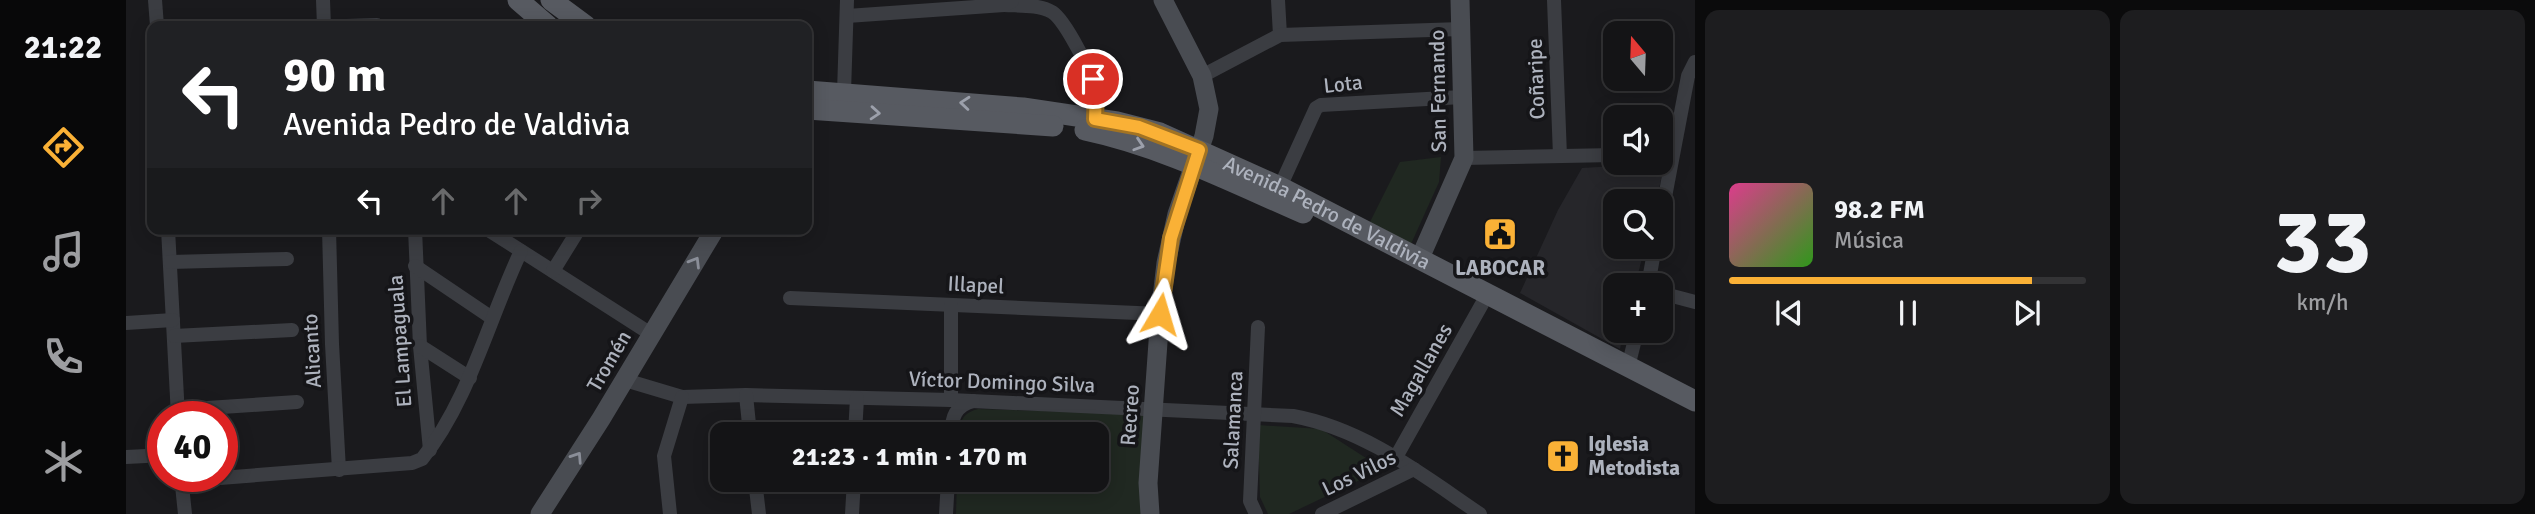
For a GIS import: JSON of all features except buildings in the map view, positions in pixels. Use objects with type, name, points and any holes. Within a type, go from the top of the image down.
[{"type":"main road","points":[[518,0],[542,21]]},
{"type":"main road","points":[[562,3],[581,21]]},
{"type":"main road","name":"Avenida Pedro de Valdivia","points":[[812,91],[1023,108],[1149,130],[1196,158],[1695,412]]},
{"type":"main road","name":"Avenida Pedro de Valdivia","points":[[812,110],[1066,127],[1196,158],[1280,187],[1695,401]]},
{"type":"street","points":[[155,0],[157,21]]},
{"type":"street","points":[[323,0],[324,21]]},
{"type":"street","points":[[844,92],[847,0]]},
{"type":"street","name":"Recreo","points":[[1150,514],[1148,483],[1160,314],[1171,238],[1208,123],[1209,108],[1202,76],[1163,0]]},
{"type":"street","points":[[1278,0],[1280,35]]},
{"type":"street","name":"San Fernando","points":[[1420,258],[1464,158],[1460,0]]},
{"type":"street","name":"Coñaripe","points":[[1554,0],[1560,156]]},
{"type":"street","points":[[847,16],[1008,2],[1050,11],[1060,19],[1093,79],[1096,91],[1095,119]]},
{"type":"street","points":[[1202,76],[1280,35],[1461,29]]},
{"type":"street","points":[[1673,132],[1688,76],[1695,62]]},
{"type":"street","name":"Lota","points":[[1280,187],[1316,108],[1321,105],[1462,97]]},
{"type":"street","points":[[1464,158],[1603,155]]},
{"type":"street","points":[[168,235],[177,401]]},
{"type":"street","name":"Alicanto","points":[[328,235],[340,470]]},
{"type":"street","name":"El Lampaguala","points":[[415,235],[420,346],[430,450]]},
{"type":"street","points":[[496,235],[651,334]]},
{"type":"street","points":[[553,271],[575,235]]},
{"type":"street","name":"Tromén","points":[[540,514],[625,380],[711,235]]},
{"type":"street","points":[[238,475],[340,470],[422,460],[470,378],[521,251]]},
{"type":"street","points":[[170,262],[287,259]]},
{"type":"street","points":[[415,266],[492,318]]},
{"type":"street","points":[[1673,296],[1695,302]]},
{"type":"street","name":"Illapel","points":[[790,298],[1160,314]]},
{"type":"street","name":"Magallanes","points":[[1396,457],[1482,304]]},
{"type":"street","points":[[951,305],[951,400]]},
{"type":"street","points":[[126,323],[173,320]]},
{"type":"street","name":"Salamanca","points":[[1256,514],[1250,501],[1258,327]]},
{"type":"street","points":[[174,335],[292,330]]},
{"type":"street","points":[[1628,367],[1634,343]]},
{"type":"street","points":[[420,346],[470,378]]},
{"type":"street","name":"Víctor Domingo Silva","points":[[625,380],[682,397],[746,395],[951,400],[1293,416],[1330,425],[1396,457],[1480,514]]},
{"type":"street","points":[[746,395],[749,422]]},
{"type":"street","points":[[670,514],[664,456],[682,397]]},
{"type":"street","points":[[856,422],[857,398]]},
{"type":"street","points":[[952,422],[956,411],[972,401]]},
{"type":"street","points":[[238,407],[297,402]]},
{"type":"street","points":[[126,457],[146,456]]},
{"type":"street","name":"Los Vilos","points":[[1322,514],[1414,469]]},
{"type":"street","points":[[183,492],[185,514]]},
{"type":"street","points":[[756,492],[759,514]]},
{"type":"street","points":[[852,514],[853,492]]},
{"type":"street","points":[[946,514],[947,492]]},
{"type":"shaded area","points":[[1441,157],[1439,182],[1411,244],[1370,222],[1400,162]]},
{"type":"shaded area","points":[[1603,167],[1603,175],[1662,175],[1659,189],[1603,189],[1603,259],[1642,259],[1638,273],[1603,273],[1603,339],[1520,293],[1558,210],[1582,168]]},
{"type":"shaded area","points":[[1609,343],[1621,343],[1620,349]]},
{"type":"shaded area","points":[[978,409],[1145,414],[1145,514],[956,514],[957,492],[1109,492],[1109,422],[961,422],[969,412]]},
{"type":"shaded area","points":[[1258,425],[1321,429],[1383,469],[1289,514],[1268,514],[1260,497]]},
{"type":"place","name":"LABOCAR","points":[[1500,234]]},
{"type":"place","name":"Iglesia Metodista","points":[[1563,456]]},
{"type":"route","points":[[1093,79],[1096,91],[1095,119],[1139,127],[1199,150],[1184,190],[1171,238],[1160,314]]}]
